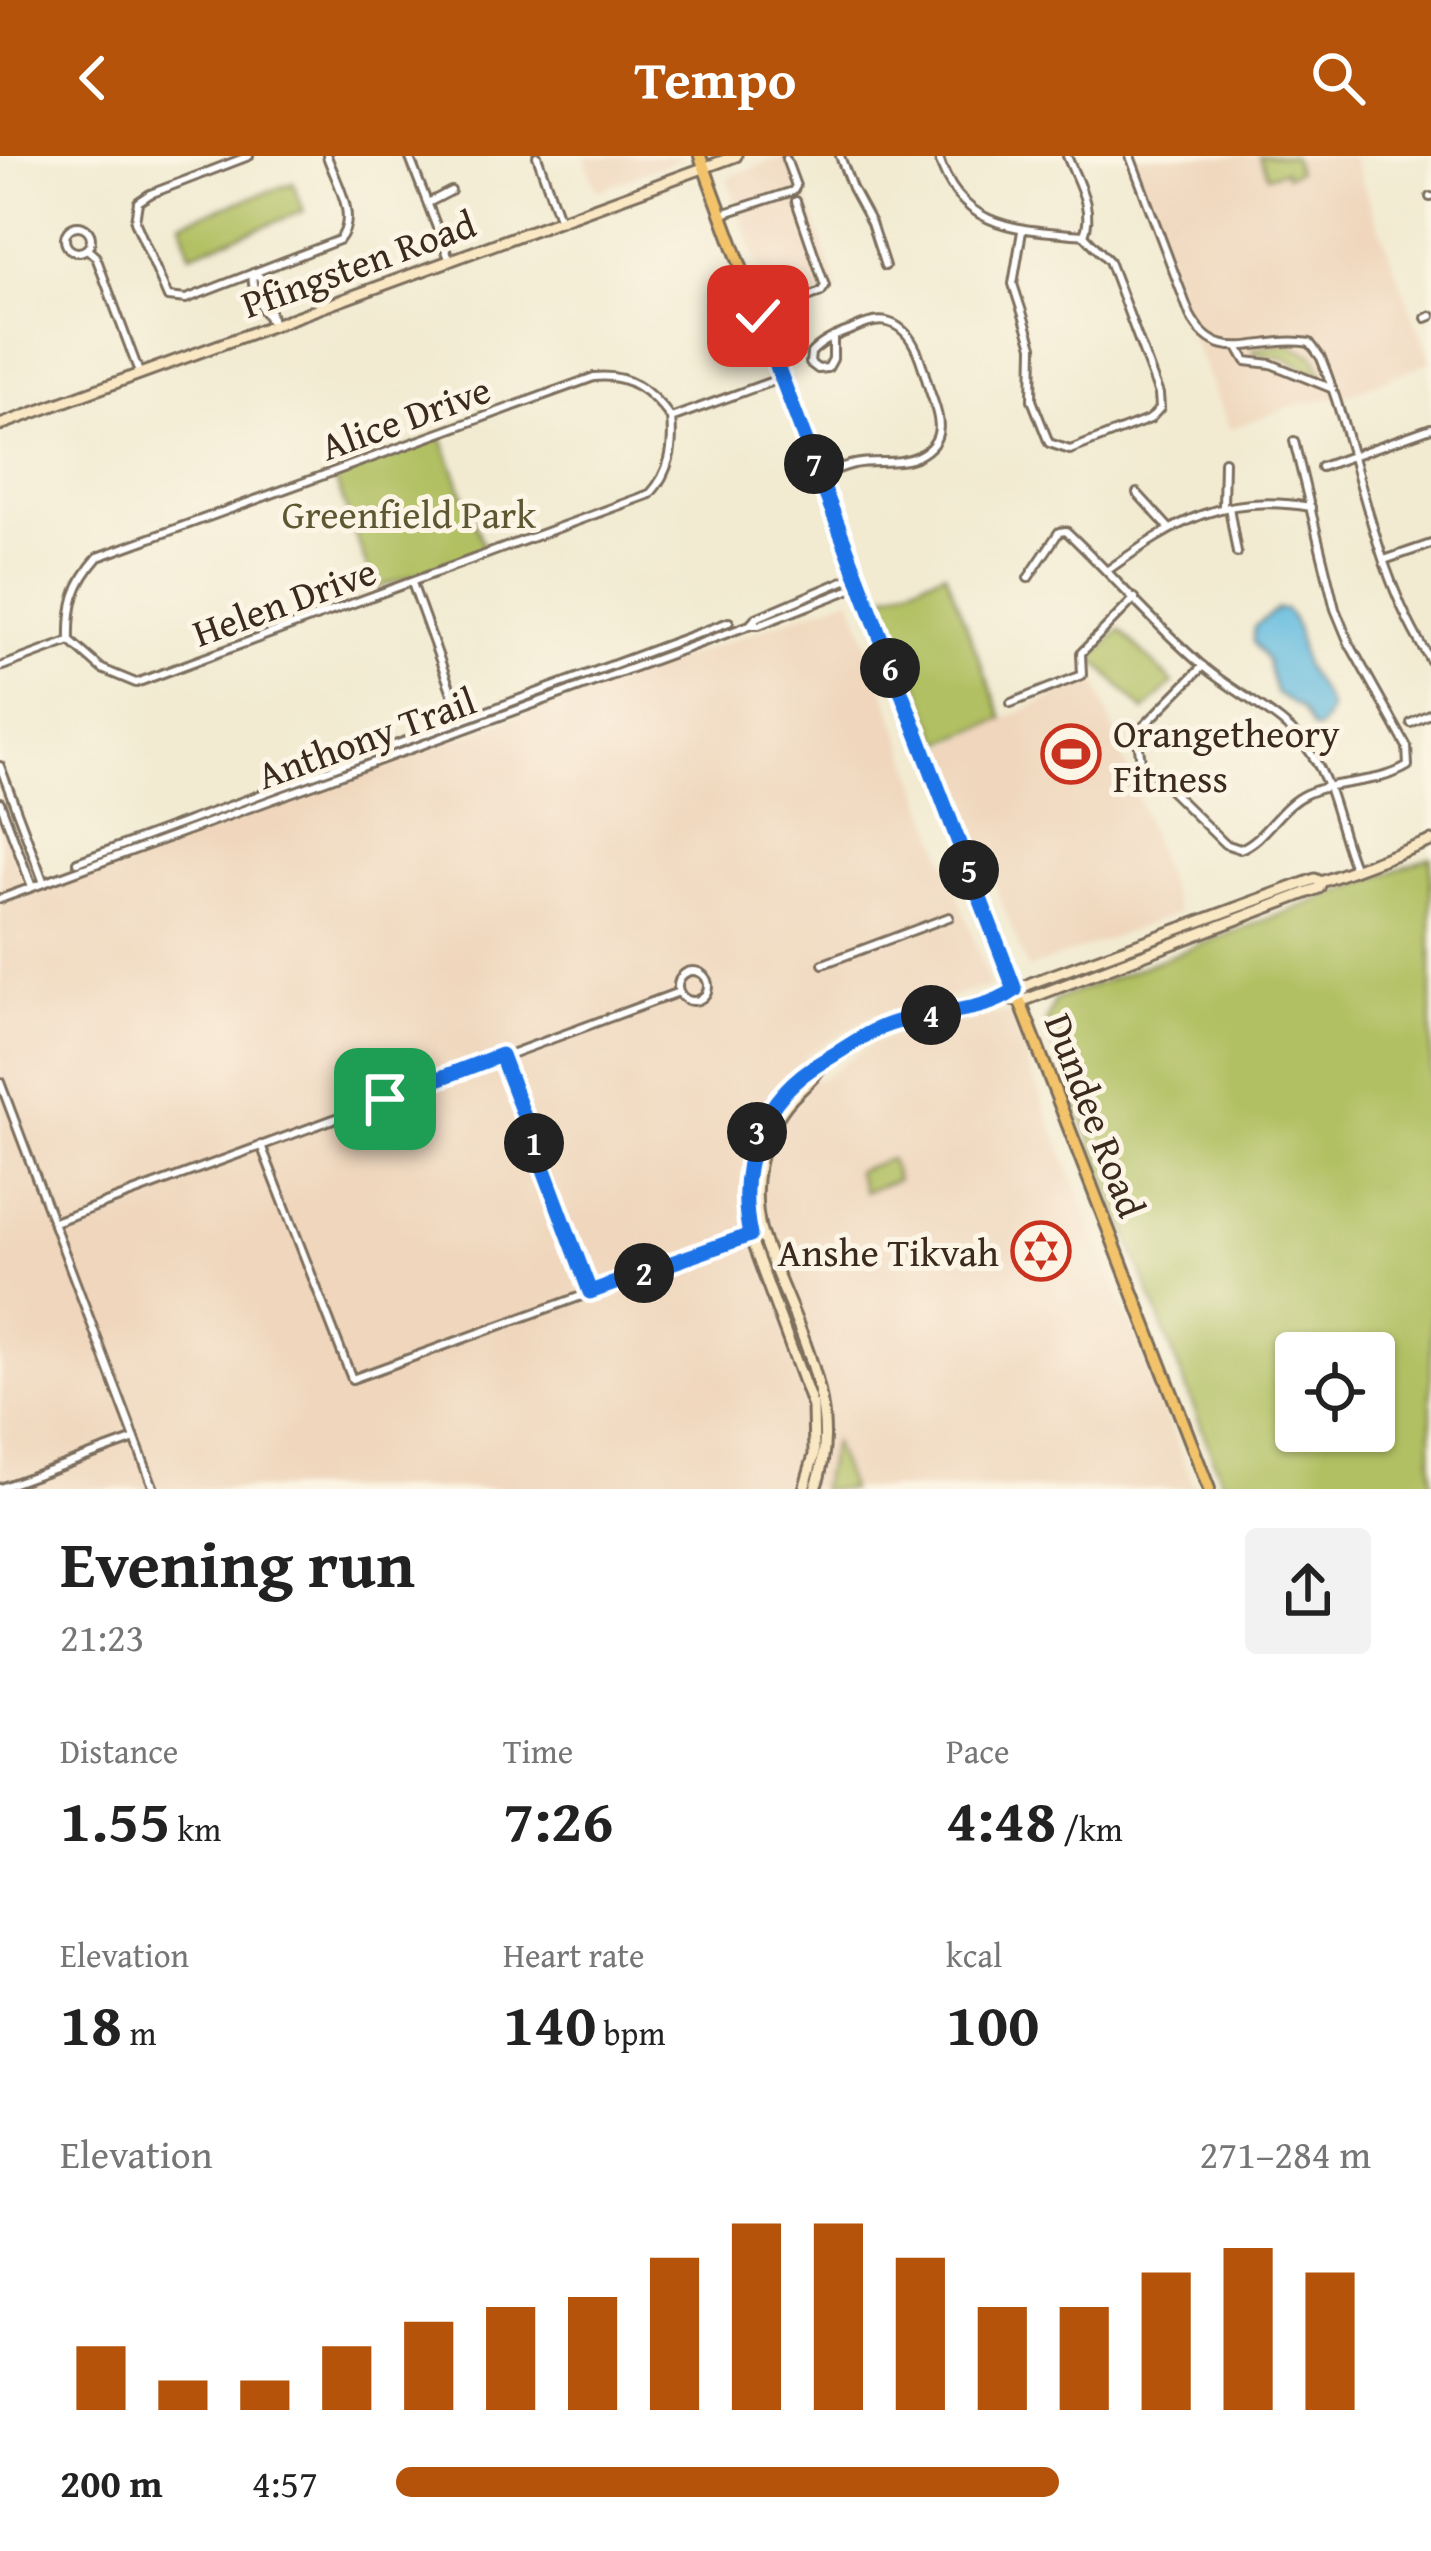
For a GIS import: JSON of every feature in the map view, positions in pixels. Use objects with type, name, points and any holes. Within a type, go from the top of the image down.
[{"type":"main road","name":"Pfingsten Road","points":[[0,425],[560,221],[702,162],[736,156]]},
{"type":"main road","name":"Dundee Road","points":[[702,162],[857,581],[1209,1489]]},
{"type":"main road","points":[[804,1489],[814,1455],[813,1407],[750,1235],[746,1184],[757,1132],[789,1087],[811,1066],[892,1023],[961,1012],[1017,996],[1318,889],[1322,882],[1431,841]]},
{"type":"main road","points":[[815,1489],[824,1456],[824,1406],[765,1246],[755,1202],[759,1162],[772,1126],[824,1061]]},
{"type":"street","points":[[249,156],[138,202],[135,220],[168,297],[186,299],[339,240],[349,217],[327,156]]},
{"type":"street","points":[[409,156],[450,261]]},
{"type":"street","points":[[537,156],[560,221]]},
{"type":"street","points":[[840,156],[872,224],[885,266]]},
{"type":"street","points":[[938,156],[951,187],[978,214],[1022,231],[1084,235],[1109,261],[1160,394],[1160,408],[1150,419],[1070,450],[1049,443],[1032,400],[1033,346],[1013,284],[1022,231]]},
{"type":"street","points":[[1067,156],[1089,222],[1084,235]]},
{"type":"street","points":[[721,214],[794,191],[786,159]]},
{"type":"street","points":[[1131,159],[1196,327],[1211,343],[1238,347],[1291,339],[1310,343],[1334,389],[1384,560],[1404,612],[1431,661]]},
{"type":"street","points":[[428,204],[452,191]]},
{"type":"street","points":[[758,316],[821,292],[825,286],[796,201]]},
{"type":"street","points":[[77,226],[89,232],[87,249],[80,253],[68,248],[64,236],[69,229],[77,226]]},
{"type":"street","points":[[87,249],[96,256],[140,375]]},
{"type":"street","points":[[254,273],[260,278],[274,326]]},
{"type":"street","points":[[818,477],[856,463],[884,464],[920,455],[932,444],[939,426],[940,411],[923,366],[901,328],[885,321],[869,323],[833,337],[811,353],[810,363],[818,369],[827,368],[833,359],[833,337]]},
{"type":"street","points":[[1238,347],[1246,361],[1271,364],[1334,389]]},
{"type":"street","name":"Alice Drive","points":[[70,641],[72,595],[98,557],[594,377],[614,375],[636,383],[671,418]]},
{"type":"street","points":[[671,418],[781,378]]},
{"type":"street","name":"Helen Drive","points":[[70,641],[102,669],[136,683],[412,583],[650,494],[668,466],[671,418]]},
{"type":"street","points":[[1321,467],[1431,428]]},
{"type":"street","points":[[1203,666],[1137,733],[1136,748],[1141,762],[1225,844],[1240,849],[1255,843],[1277,814],[1303,796],[1329,786],[1390,777],[1408,766],[1407,747],[1335,609],[1294,441]]},
{"type":"street","points":[[1224,461],[1226,507],[1237,553]]},
{"type":"street","points":[[1137,493],[1169,528]]},
{"type":"street","points":[[1108,570],[1193,514],[1282,502],[1311,508]]},
{"type":"street","points":[[1028,578],[1059,532],[1066,531],[1203,666],[1291,728],[1313,755],[1329,786],[1338,827],[1355,869]]},
{"type":"street","points":[[1384,560],[1431,544]]},
{"type":"street","name":"Anthony Trail","points":[[0,899],[759,626],[857,581]]},
{"type":"street","points":[[412,583],[466,730]]},
{"type":"street","points":[[1011,703],[1082,675],[1082,652],[1135,598]]},
{"type":"street","name":"Anthony Trail","points":[[77,862],[729,622]]},
{"type":"street","points":[[0,668],[70,641]]},
{"type":"street","points":[[665,645],[669,657]]},
{"type":"street","points":[[1411,723],[1431,713]]},
{"type":"street","points":[[0,766],[44,883]]},
{"type":"street","points":[[0,802],[32,887]]},
{"type":"street","points":[[824,964],[949,917]]},
{"type":"street","points":[[698,972],[705,978],[708,987],[700,999],[686,999],[679,992],[684,974],[698,972]]},
{"type":"street","points":[[54,1222],[679,992]]},
{"type":"street","points":[[501,1055],[590,1292]]},
{"type":"street","points":[[0,1082],[154,1489]]},
{"type":"street","points":[[261,1145],[352,1379],[750,1235]]},
{"type":"street","points":[[0,1488],[135,1439]]},
{"type":"shaded area","points":[[584,156],[681,156],[682,158],[597,191]]},
{"type":"shaded area","points":[[794,156],[838,291],[776,315],[727,178]]},
{"type":"shaded area","points":[[1130,156],[1352,156],[1431,361],[1344,396],[1298,404],[1230,429],[1174,296],[1180,293]]},
{"type":"shaded area","points":[[851,597],[991,987],[872,1016],[805,1056],[816,1082],[874,1041],[998,1014],[1008,1014],[1015,1021],[1195,1489],[0,1489],[0,816],[29,892]]},
{"type":"shaded area","points":[[1095,678],[1178,913],[1027,969],[943,747]]},
{"type":"green space","points":[[1259,156],[1293,156],[1297,172],[1286,176],[1284,170],[1268,176]]},
{"type":"green space","points":[[293,183],[304,211],[190,254],[181,222]]},
{"type":"green space","points":[[1287,344],[1314,355],[1322,380],[1285,358],[1255,354],[1253,349]]},
{"type":"green space","name":"Greenfield Park","points":[[441,436],[485,550],[375,589],[334,476]]},
{"type":"green space","points":[[945,572],[1003,719],[941,743],[883,596]]},
{"type":"green space","points":[[1120,630],[1173,683],[1144,711],[1092,658]]},
{"type":"green space","points":[[1431,857],[1431,1489],[1225,1489],[1046,1023],[1055,1000]]},
{"type":"green space","points":[[890,1159],[897,1180],[864,1192],[856,1171]]},
{"type":"green space","points":[[833,1443],[850,1489],[820,1489]]},
{"type":"water","points":[[1277,609],[1291,616],[1302,659],[1328,705],[1330,711],[1319,729],[1313,729],[1301,709],[1276,694],[1267,661],[1253,642],[1254,627]]},
{"type":"place","name":"Orangetheory Fitness","points":[[1071,754]]},
{"type":"place","name":"Anshe Tikvah","points":[[1041,1251]]},
{"type":"route","points":[[385,1099],[501,1055],[590,1292],[750,1235],[746,1184],[757,1132],[780,1096],[811,1066],[892,1023],[961,1012],[1015,990],[758,316]]}]
